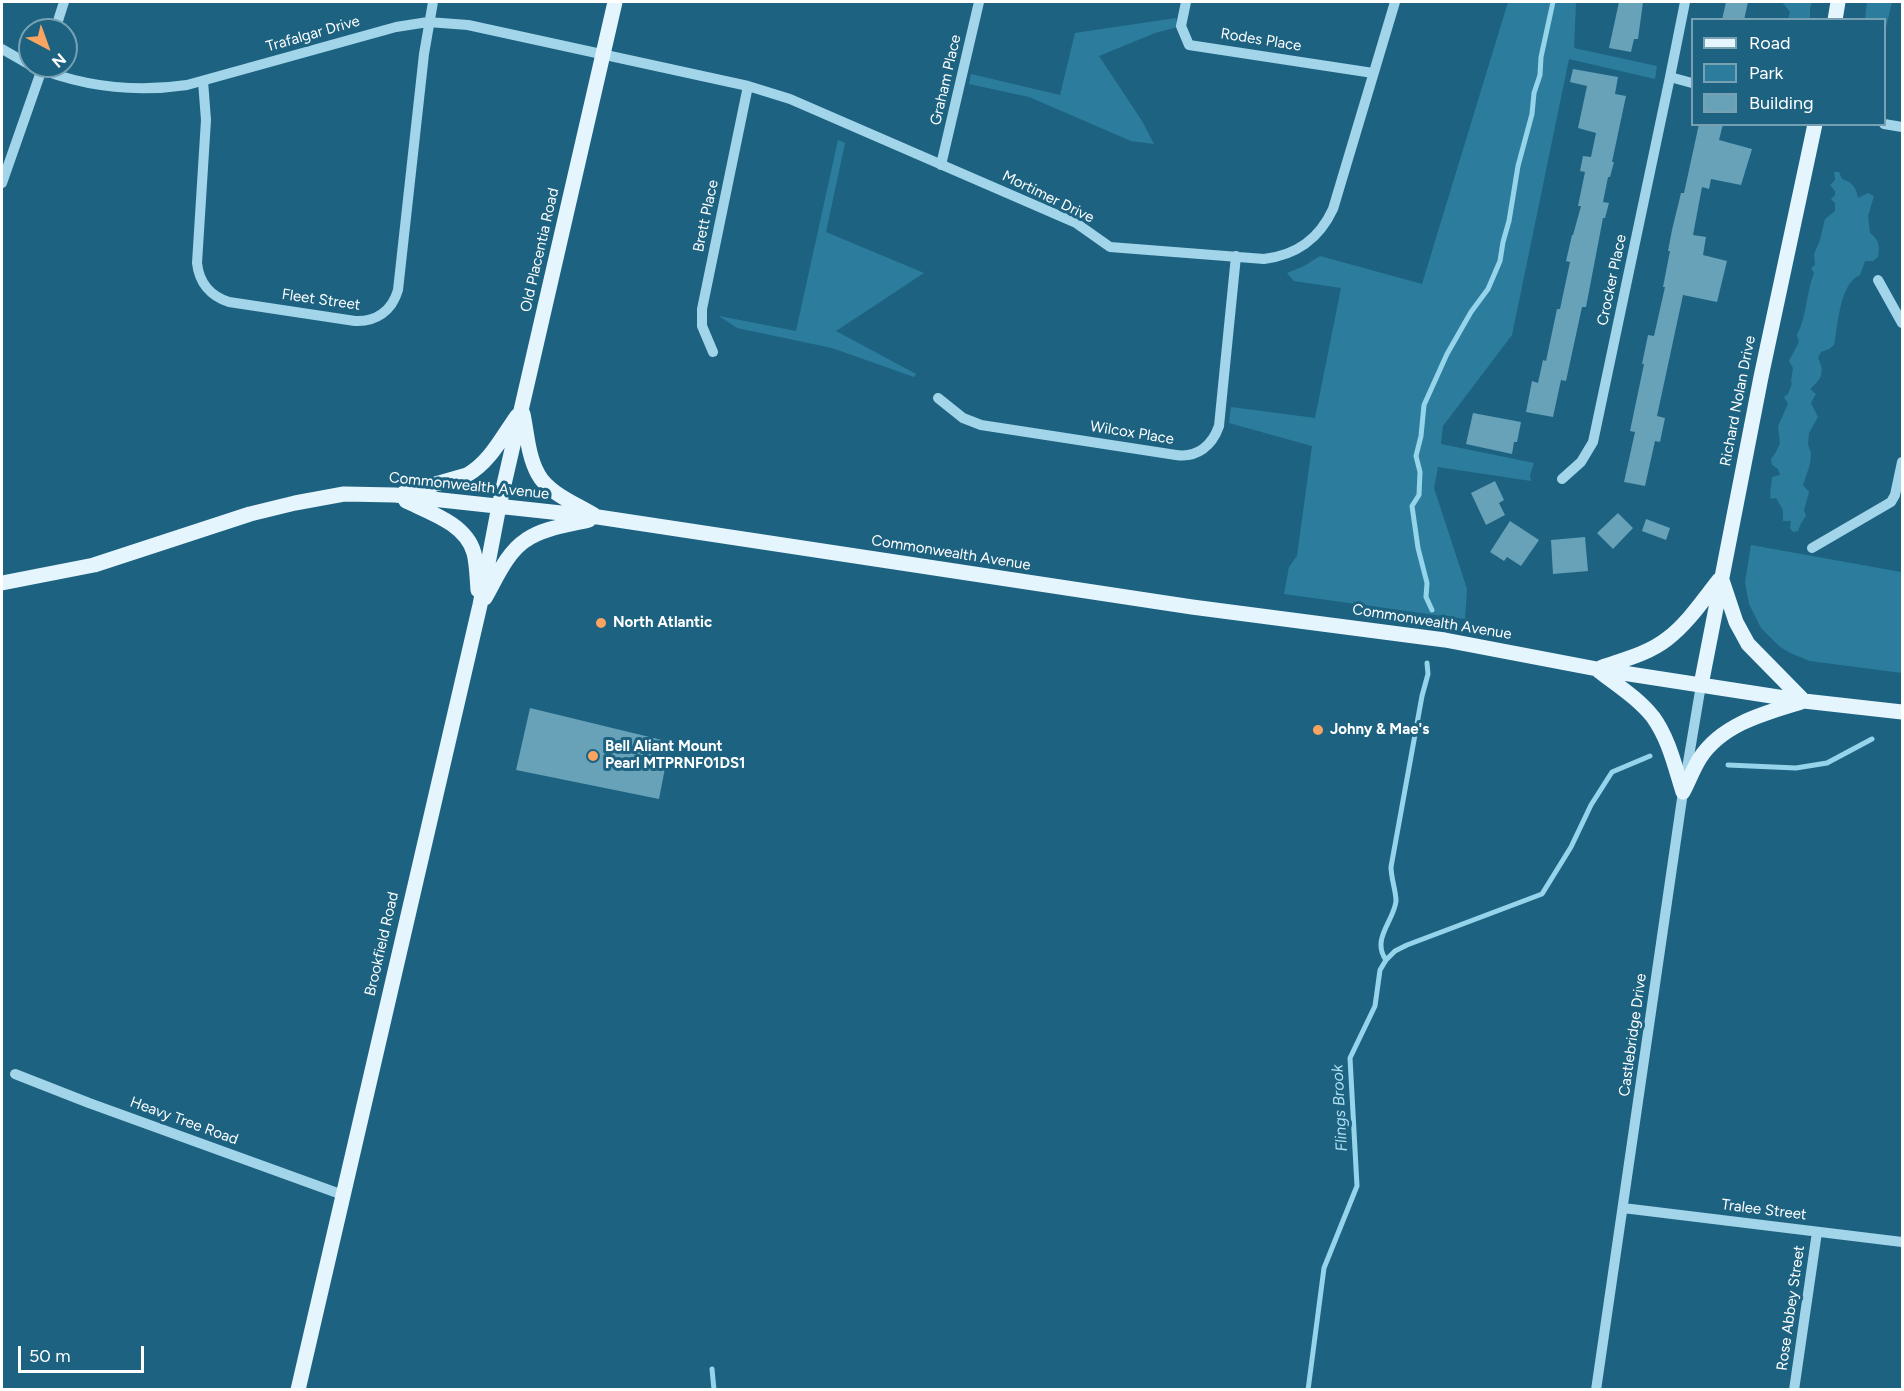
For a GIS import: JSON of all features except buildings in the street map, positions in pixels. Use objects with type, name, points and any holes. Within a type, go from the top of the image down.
[{"type":"main road","name":"Old Placentia Road","points":[[500,506],[615,2]]},
{"type":"main road","points":[[1835,18],[1838,2]]},
{"type":"main road","name":"Richard Nolan Drive","points":[[1701,685],[1721,577],[1815,126]]},
{"type":"main road","points":[[395,495],[467,475],[476,470],[492,453],[522,408]]},
{"type":"main road","points":[[522,408],[530,451],[539,476],[559,494],[598,518]]},
{"type":"main road","name":"Commonwealth Avenue","points":[[2,583],[94,566],[250,514],[295,503],[344,494],[395,495],[598,518],[1181,605],[1445,640],[1597,669],[1902,712]]},
{"type":"main road","points":[[395,495],[452,524],[468,542],[474,553],[480,605]]},
{"type":"main road","name":"Brookfield Road","points":[[298,1389],[480,605],[500,506]]},
{"type":"main road","points":[[480,605],[510,556],[526,540],[544,532],[598,518]]},
{"type":"main road","points":[[1597,669],[1637,655],[1666,640],[1681,626],[1721,577]]},
{"type":"main road","points":[[1683,792],[1700,758],[1722,735],[1739,724],[1766,712],[1804,700],[1759,657],[1744,639],[1721,577]]},
{"type":"main road","points":[[1597,669],[1651,715],[1668,746],[1683,792]]},
{"type":"street","points":[[59,18],[64,2]]},
{"type":"street","name":"Fleet Street","points":[[203,81],[206,120],[197,263],[202,282],[216,297],[229,302],[355,321],[369,320],[388,309],[398,290],[428,22],[433,2]]},
{"type":"street","name":"Graham Place","points":[[941,165],[979,2]]},
{"type":"street","name":"Rodes Place","points":[[1186,2],[1181,26],[1189,45],[1373,73]]},
{"type":"street","name":"Mortimer Drive","points":[[604,53],[748,86],[790,99],[1076,224],[1110,247],[1264,259],[1285,255],[1306,245],[1323,228],[1333,209],[1395,2]]},
{"type":"street","name":"Crocker Place","points":[[1563,479],[1581,462],[1593,442],[1685,2]]},
{"type":"street","name":"Trafalgar Drive","points":[[70,78],[91,85],[123,89],[170,87],[203,81],[382,30],[428,22],[468,25],[604,53]]},
{"type":"street","name":"Trafalgar Drive","points":[[2,50],[18,58]]},
{"type":"street","points":[[1670,77],[1691,82]]},
{"type":"street","points":[[2,183],[34,78]]},
{"type":"street","name":"Brett Place","points":[[713,352],[702,326],[702,309],[748,86]]},
{"type":"street","points":[[1886,124],[1902,127]]},
{"type":"street","name":"Wilcox Place","points":[[938,398],[955,413],[981,425],[1176,455],[1193,455],[1201,451],[1212,440],[1219,426],[1236,256]]},
{"type":"street","points":[[1878,280],[1902,323]]},
{"type":"street","points":[[1812,548],[1891,502],[1895,495],[1902,462]]},
{"type":"street","name":"Castlebridge Drive","points":[[1596,1389],[1683,792],[1701,685]]},
{"type":"street","name":"Heavy Tree Road","points":[[15,1074],[343,1195]]},
{"type":"street","name":"Tralee Street","points":[[1623,1208],[1902,1242]]},
{"type":"street","name":"Rose Abbey Street","points":[[1794,1389],[1817,1232]]},
{"type":"green space","points":[[1508,2],[1576,2],[1574,48],[1657,66],[1655,79],[1569,59],[1512,335],[1443,426],[1441,444],[1534,463],[1530,475],[1531,481],[1438,467],[1434,488],[1467,589],[1465,619],[1284,594],[1289,567],[1297,556],[1312,446],[1229,423],[1231,407],[1315,418],[1341,288],[1294,281],[1287,273],[1320,256],[1422,284]]},
{"type":"green space","points":[[1782,2],[1812,2],[1810,18],[1788,18],[1790,12]]},
{"type":"green space","points":[[1867,2],[1892,2],[1886,28],[1886,18],[1865,18]]},
{"type":"green space","points":[[1176,18],[1178,27],[1155,33],[1099,56],[1142,121],[1154,144],[1131,141],[1029,97],[969,84],[971,74],[1060,95],[1075,33]]},
{"type":"green space","points":[[838,140],[845,143],[826,232],[924,273],[836,331],[916,374],[914,377],[832,348],[737,328],[719,316],[796,331]]},
{"type":"green space","points":[[1834,172],[1839,172],[1842,179],[1853,186],[1858,198],[1868,193],[1874,196],[1868,216],[1870,233],[1877,241],[1879,253],[1873,261],[1865,261],[1860,275],[1848,287],[1841,306],[1834,345],[1821,352],[1818,358],[1821,375],[1810,389],[1816,394],[1811,403],[1818,417],[1809,433],[1810,464],[1803,485],[1809,492],[1804,510],[1806,516],[1798,531],[1793,532],[1790,528],[1791,521],[1783,521],[1783,510],[1776,498],[1771,499],[1772,477],[1780,475],[1778,469],[1772,465],[1771,459],[1780,443],[1778,426],[1788,404],[1784,397],[1788,394],[1792,384],[1793,368],[1789,361],[1799,342],[1797,335],[1803,320],[1814,273],[1811,268],[1815,265],[1814,254],[1825,219],[1835,211],[1835,203],[1831,199],[1835,191],[1830,185],[1835,180]]},
{"type":"green space","points":[[1751,545],[1901,572],[1902,567],[1902,673],[1810,661],[1779,646],[1761,628],[1749,604],[1745,582]]},
{"type":"waterway","points":[[1432,610],[1426,597],[1427,583],[1418,548],[1412,506],[1419,495],[1420,472],[1416,456],[1421,436],[1424,405],[1447,354],[1471,312],[1488,289],[1500,261],[1518,166],[1540,75],[1541,57],[1553,2]]},
{"type":"waterway","points":[[1386,960],[1382,952],[1382,937],[1396,901],[1391,867],[1428,674],[1427,663]]},
{"type":"waterway","points":[[1728,765],[1796,768],[1827,763],[1872,739]]},
{"type":"waterway","name":"Flings Brook","points":[[1308,1390],[1324,1268],[1357,1186],[1350,1058],[1375,1006],[1380,970],[1395,951],[1407,945],[1542,894],[1612,772],[1650,756]]},
{"type":"waterway","points":[[712,1369],[714,1390]]},
{"type":"place","name":"North Atlantic","points":[[601,623]]},
{"type":"place","name":"Johny & Mae's","points":[[1318,730]]},
{"type":"place","name":"Bell Aliant Mount Pearl MTPRNF01DS1","points":[[593,756]]}]
